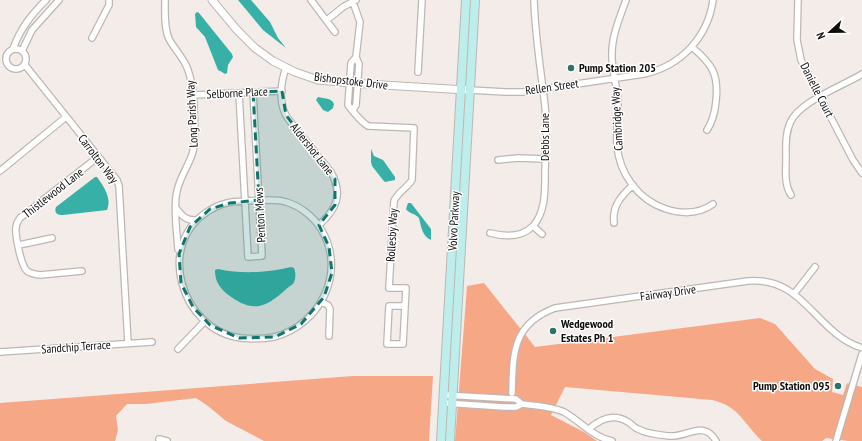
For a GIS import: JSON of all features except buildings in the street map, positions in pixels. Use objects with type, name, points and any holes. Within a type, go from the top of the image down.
[{"type":"main road","name":"Volvo Parkway","points":[[441,441],[466,0]]},
{"type":"main road","name":"Volvo Parkway","points":[[450,441],[475,0]]},
{"type":"street","points":[[22,51],[26,59],[24,65],[19,69],[12,69],[7,65],[3,58],[13,49],[23,26],[30,16],[46,0]]},
{"type":"street","points":[[22,51],[32,30],[59,0]]},
{"type":"street","points":[[92,38],[109,5],[109,0]]},
{"type":"street","name":"Long Parish Way","points":[[165,0],[168,35],[188,68],[193,95],[195,135],[194,152],[178,187],[176,198],[180,276],[185,292],[193,307],[205,321],[216,329],[231,336],[265,338],[283,334],[301,324],[314,312],[321,302],[330,282],[332,264],[327,240],[319,225]]},
{"type":"street","name":"Bishopstoke Drive","points":[[212,0],[237,30],[255,48],[286,68],[295,72],[318,80],[354,84],[470,90]]},
{"type":"street","points":[[311,0],[335,32]]},
{"type":"street","points":[[418,72],[422,0]]},
{"type":"street","name":"Debbs Lane","points":[[533,226],[539,217],[544,198],[546,120],[537,52],[534,0]]},
{"type":"street","name":"Cambridge Way","points":[[626,0],[612,43],[618,104],[618,152],[624,171],[633,186],[651,202],[669,210],[696,212],[713,204]]},
{"type":"street","name":"Rellen Street","points":[[470,90],[513,92],[543,89],[644,74],[660,69],[678,60],[700,37],[706,26],[713,0]]},
{"type":"street","name":"Danielle Court","points":[[798,0],[798,52],[804,67],[853,160],[862,173]]},
{"type":"street","points":[[327,20],[343,7],[354,1],[360,22],[356,57],[351,63],[354,84]]},
{"type":"street","points":[[692,47],[709,63],[715,74],[717,82],[715,111],[712,123],[707,130]]},
{"type":"street","points":[[13,49],[22,51]]},
{"type":"street","name":"Carrolton Way","points":[[24,65],[117,180],[119,186],[128,343]]},
{"type":"street","name":"Aldershot Lane","points":[[286,68],[282,82],[283,107],[286,115],[336,179],[337,187],[335,205],[329,215],[319,225]]},
{"type":"street","points":[[791,195],[787,187],[786,180],[788,129],[795,114],[804,106],[862,74]]},
{"type":"street","name":"Rollesby Way","points":[[354,84],[348,105],[363,123],[368,126],[414,128],[412,180],[410,184],[396,196],[394,201],[389,288],[406,288],[403,344],[386,344],[389,306],[405,306]]},
{"type":"street","name":"Selborne Place","points":[[193,95],[282,91]]},
{"type":"street","name":"Penton Mews","points":[[239,93],[248,257],[262,256],[253,92]]},
{"type":"street","points":[[0,171],[66,117]]},
{"type":"street","name":"Thistlewood Lane","points":[[82,272],[34,274],[27,271],[23,266],[16,230],[17,223],[20,218],[98,157]]},
{"type":"street","points":[[498,160],[518,158],[545,159]]},
{"type":"street","points":[[614,223],[613,214],[617,202],[633,186]]},
{"type":"street","points":[[179,254],[183,239],[190,227],[197,220],[216,206],[230,203],[277,201],[289,203],[306,212],[319,225]]},
{"type":"street","points":[[176,208],[181,216],[186,219],[197,220]]},
{"type":"street","points":[[490,233],[509,237],[526,232],[533,226],[542,234]]},
{"type":"street","points":[[19,245],[52,238]]},
{"type":"street","points":[[794,294],[815,267]]},
{"type":"street","name":"Fairway Drive","points":[[512,393],[513,360],[516,343],[528,324],[544,312],[555,308],[755,280],[778,284],[794,294],[831,330],[846,342],[862,348]]},
{"type":"street","points":[[321,302],[328,305],[330,309],[329,336]]},
{"type":"street","points":[[178,349],[205,321]]},
{"type":"street","name":"Sandchip Terrace","points":[[0,352],[152,342]]},
{"type":"street","points":[[836,441],[862,354]]},
{"type":"street","points":[[444,399],[504,407],[516,407],[522,404],[558,410],[602,438],[612,441]]},
{"type":"street","points":[[589,429],[600,420],[614,417],[624,420],[640,430],[671,436],[704,430],[710,433],[716,441]]},
{"type":"street","points":[[159,439],[167,441]]},
{"type":"highlighted area","points":[[282,91],[286,115],[335,179],[335,205],[319,225],[329,247],[332,273],[324,297],[301,324],[275,337],[239,338],[210,325],[193,307],[181,283],[179,254],[190,227],[210,209],[230,203],[259,200],[253,92]]},
{"type":"shaded area","points":[[484,283],[535,347],[760,318],[775,324],[815,369],[833,379],[832,392],[843,395],[847,383],[862,387],[862,441],[826,438],[822,441],[762,441],[729,406],[712,400],[565,387],[551,415],[584,432],[597,441],[455,441],[467,286]]},
{"type":"shaded area","points":[[353,376],[433,376],[429,441],[264,441],[226,421],[196,398],[146,404],[127,404],[116,416],[118,430],[115,441],[0,441],[0,403]]},
{"type":"water","points":[[238,0],[251,0],[270,22],[278,38],[286,48],[263,30]]},
{"type":"water","points":[[197,12],[232,54],[233,57],[228,65],[227,73],[225,74],[218,70],[205,37],[196,27],[195,14]]},
{"type":"water","points":[[318,97],[331,100],[334,104],[333,108],[328,112],[323,110],[316,100]]},
{"type":"water","points":[[371,149],[374,156],[383,160],[395,177],[395,180],[385,182],[372,166]]},
{"type":"water","points":[[97,177],[108,197],[109,201],[107,210],[63,215],[56,213],[56,207]]},
{"type":"water","points":[[408,203],[411,203],[431,229],[431,240],[424,233],[419,218],[406,209]]},
{"type":"water","points":[[291,267],[294,268],[295,274],[293,284],[268,303],[256,306],[250,306],[239,302],[227,294],[218,284],[215,274],[215,270],[218,269],[236,272],[254,272],[273,271]]},
{"type":"place","name":"Pump Station 205","points":[[571,68]]},
{"type":"place","name":"Wedgewood Estates Ph 1","points":[[553,331]]},
{"type":"place","name":"Pump Station 095","points":[[838,386]]}]
